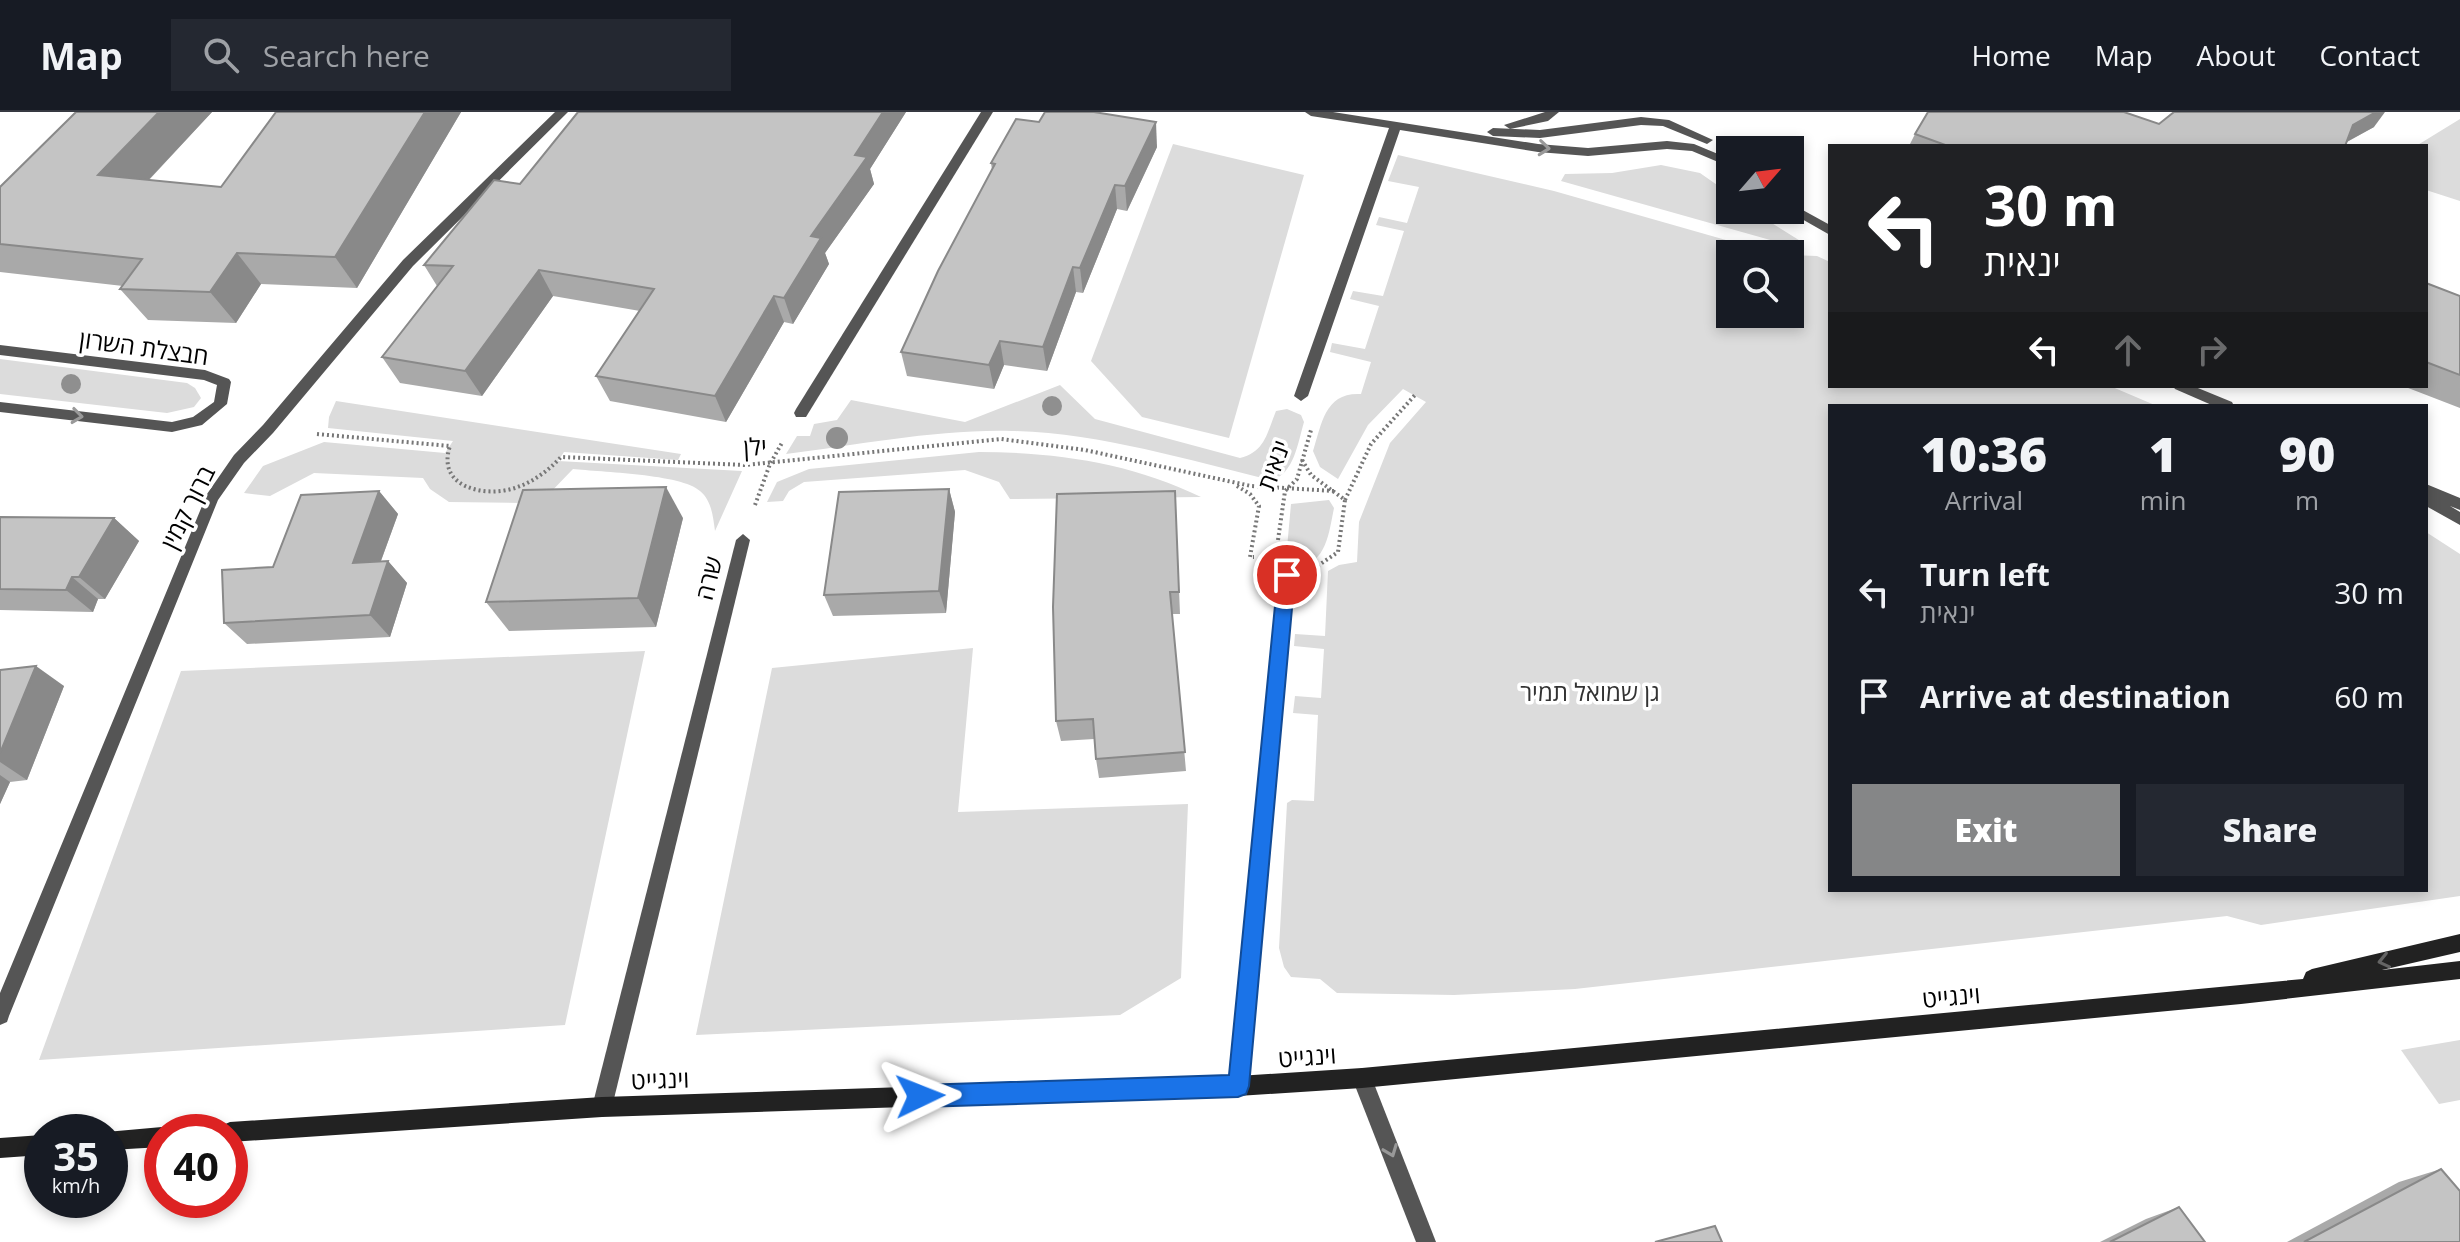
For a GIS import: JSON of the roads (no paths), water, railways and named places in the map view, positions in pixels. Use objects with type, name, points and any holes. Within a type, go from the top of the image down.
[{"type":"street","name":"ברוך קמין","points":[[0,1016],[212,498],[239,459],[408,263],[562,112]]},
{"type":"street","points":[[801,413],[987,112]]},
{"type":"street","points":[[1311,112],[1563,150],[1588,152],[1680,147],[1694,148],[1716,157]]},
{"type":"street","points":[[1458,130],[1521,124],[1544,118],[1553,112]]},
{"type":"street","points":[[1675,112],[1716,149]]},
{"type":"street","points":[[1412,127],[1540,134],[1641,121],[1665,123],[1707,140]]},
{"type":"street","points":[[1301,396],[1396,125]]},
{"type":"street","points":[[1804,215],[1828,230]]},
{"type":"street","name":"חבצלת השרון","points":[[0,350],[205,375],[224,382],[220,404],[197,421],[172,427],[0,407]]},
{"type":"street","points":[[2185,388],[2222,404]]},
{"type":"street","points":[[2428,491],[2460,504]]},
{"type":"street","points":[[2428,500],[2460,519]]},
{"type":"street","name":"שרה","points":[[602,1107],[743,540]]},
{"type":"street","points":[[1238,1086],[1287,575]]},
{"type":"street","name":"וינגייט","points":[[2241,995],[2460,943]]},
{"type":"street","name":"וינגייט","points":[[248,1131],[602,1107],[1238,1086],[1362,1078],[2241,995],[2460,970]]},
{"type":"street","points":[[1362,1078],[1426,1242]]},
{"type":"street","points":[[0,1148],[24,1146]]},
{"type":"park label","name":"גן שמואל תמיר","points":[[1590,691]]}]
